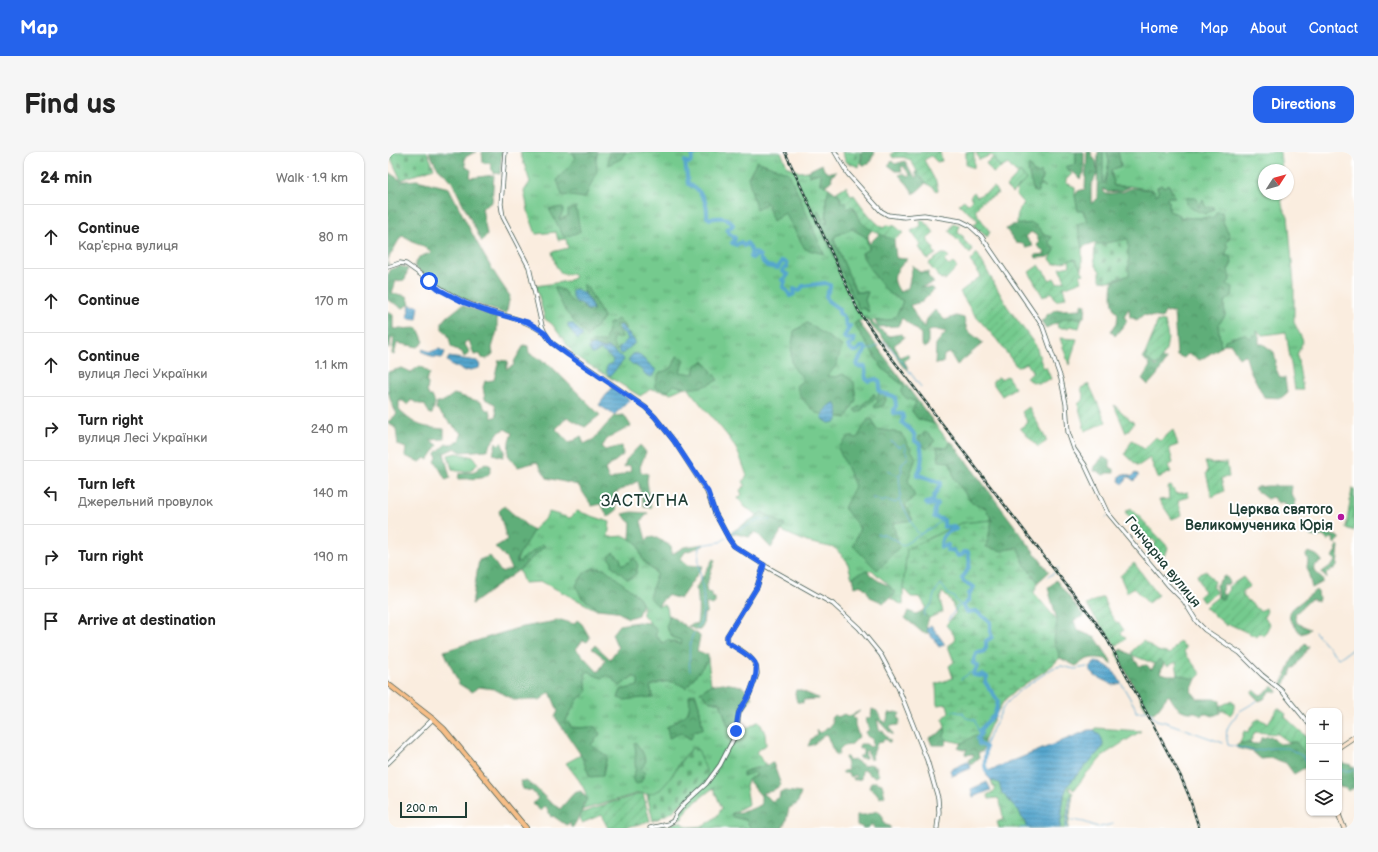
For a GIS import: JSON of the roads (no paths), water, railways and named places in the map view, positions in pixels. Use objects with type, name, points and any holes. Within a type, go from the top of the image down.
[{"type":"main road","points":[[388,684],[444,729],[526,828]]},
{"type":"main road","points":[[1342,745],[1354,737]]},
{"type":"main road","points":[[1339,816],[1344,828]]},
{"type":"street","points":[[505,152],[501,204],[503,218],[529,267],[545,333],[552,343],[646,408],[655,417],[674,441],[708,492],[715,513],[734,546],[764,565],[834,604],[859,628],[881,655],[898,687],[927,760],[938,798],[939,812],[937,828]]},
{"type":"street","name":"Гончарна вулиця","points":[[834,152],[848,174],[881,211],[888,215],[904,217],[924,215],[961,221],[969,225],[981,236],[1042,325],[1060,377],[1066,404],[1068,432],[1074,449],[1085,465],[1107,512],[1168,585],[1184,600],[1197,622],[1205,630],[1240,653],[1262,675],[1282,691],[1306,720]]},
{"type":"street","points":[[388,267],[400,263],[406,264],[440,290],[465,303],[490,312],[527,322],[545,333]]},
{"type":"street","points":[[536,327],[542,324]]},
{"type":"street","points":[[650,828],[668,824],[673,821],[680,808],[706,784],[720,765],[736,734],[739,712],[748,698],[757,674],[754,662],[750,657],[727,642],[727,636],[757,587],[764,565]]},
{"type":"street","points":[[388,763],[433,719]]},
{"type":"water","points":[[576,289],[588,297],[593,311],[587,310],[581,303],[576,302],[572,295],[572,290]]},
{"type":"water","points":[[410,305],[419,306],[417,319],[407,318]]},
{"type":"water","points":[[568,323],[573,324],[583,335],[578,340],[568,327]]},
{"type":"water","points":[[621,325],[635,341],[634,344],[622,354],[618,349],[628,339],[624,333],[619,330],[618,326]]},
{"type":"water","points":[[594,345],[603,349],[608,347],[623,358],[624,360],[610,376],[606,369],[608,365],[612,364],[613,360],[600,350],[592,354],[589,347]]},
{"type":"water","points":[[423,349],[430,352],[439,349],[445,352],[443,358],[431,357],[422,351]]},
{"type":"water","points":[[637,353],[656,370],[652,377],[646,375],[641,369],[628,360],[633,354]]},
{"type":"water","points":[[449,357],[477,361],[480,365],[479,368],[465,371],[447,361]]},
{"type":"water","points":[[613,387],[630,400],[614,415],[599,405]]},
{"type":"water","points":[[835,402],[838,416],[836,422],[829,423],[823,419],[822,416],[828,407]]},
{"type":"water","points":[[1135,473],[1138,474],[1138,477],[1134,481],[1127,477],[1123,484],[1119,481],[1120,476],[1123,474],[1131,477]]},
{"type":"water","points":[[931,625],[944,645],[939,647],[926,629]]},
{"type":"water","points":[[1095,662],[1103,664],[1111,669],[1117,675],[1121,683],[1113,685],[1095,676],[1090,671],[1090,668]]},
{"type":"water","points":[[1089,730],[1094,730],[1100,735],[1103,742],[1103,747],[1068,785],[1064,795],[1060,828],[1027,828],[1026,822],[1022,818],[1019,811],[1002,793],[999,783],[991,780],[986,775],[988,771]]},
{"type":"water","points":[[967,762],[971,768],[952,776],[950,770]]},
{"type":"water","points":[[987,782],[991,790],[973,797],[971,789]]},
{"type":"waterway","points":[[700,152],[693,155],[691,162],[689,163],[685,161],[688,184],[697,190],[703,198],[707,217],[710,219],[723,218],[729,220],[733,225],[727,229],[728,232],[735,238],[732,243],[736,245],[741,242],[744,246],[747,243],[751,251],[750,257],[752,258],[756,256],[755,252],[767,266],[778,268],[782,261],[787,263],[787,267],[782,271],[788,275],[782,280],[785,282],[783,287],[790,296],[794,294],[794,289],[799,291],[803,286],[825,283],[830,285],[826,295],[828,301],[839,309],[839,313],[844,317],[847,327],[850,326],[844,337],[847,339],[854,339],[854,342],[848,346],[853,351],[857,351],[860,347],[864,347],[866,349],[859,359],[857,366],[865,367],[866,379],[869,381],[876,379],[879,381],[879,391],[895,397],[896,406],[894,413],[902,414],[902,422],[913,432],[915,441],[920,444],[922,460],[917,476],[922,476],[941,483],[933,501],[926,503],[928,505],[938,504],[935,509],[934,517],[944,520],[944,527],[954,526],[956,529],[949,531],[943,537],[941,547],[948,545],[947,551],[953,550],[958,556],[962,555],[964,552],[968,552],[969,566],[962,578],[964,582],[974,587],[969,594],[969,600],[963,606],[967,612],[976,611],[990,622],[992,637],[986,641],[986,648],[983,652],[976,653],[973,663],[978,666],[973,674],[981,676],[982,674],[987,677],[985,682],[998,701],[995,714],[979,731],[981,733],[978,738],[979,744],[986,747],[985,766],[986,770],[991,775]]},
{"type":"waterway","points":[[883,342],[897,355],[921,387]]},
{"type":"waterway","points":[[866,350],[872,349],[878,345]]},
{"type":"waterway","points":[[891,441],[900,447],[904,444],[906,448],[905,451],[908,454],[907,459],[901,466],[902,471],[900,474]]},
{"type":"waterway","points":[[887,470],[893,474],[900,475],[901,493],[899,499],[917,532],[921,534],[944,520]]},
{"type":"waterway","points":[[872,498],[878,499],[881,502],[887,500],[896,503],[899,499]]},
{"type":"waterway","points":[[729,535],[758,520],[771,520]]},
{"type":"waterway","points":[[877,534],[895,539],[902,546],[921,534]]},
{"type":"waterway","points":[[697,629],[702,618],[704,607],[699,551],[701,545],[720,542],[726,538]]},
{"type":"waterway","points":[[1048,577],[1054,573]]},
{"type":"waterway","points":[[924,616],[925,610],[932,604],[935,592],[941,584],[949,595],[954,597],[957,602],[962,605]]},
{"type":"waterway","points":[[948,620],[958,606],[963,606]]},
{"type":"waterway","points":[[1315,632],[1339,658],[1354,648]]},
{"type":"waterway","points":[[690,671],[690,646],[694,633]]},
{"type":"waterway","points":[[986,747],[986,743],[1004,706],[1019,691],[1053,668],[1061,666],[1075,669],[1087,667]]},
{"type":"waterway","points":[[961,679],[971,672],[973,674]]},
{"type":"waterway","points":[[1121,683],[1135,707],[1136,712],[1149,711],[1156,720],[1223,743]]},
{"type":"waterway","points":[[1240,711],[1257,701]]},
{"type":"waterway","points":[[952,711],[963,713],[966,718],[975,720],[979,731]]},
{"type":"waterway","points":[[1238,713],[1229,725],[1226,734],[1228,745],[1255,751],[1272,748],[1288,748],[1304,757],[1306,761]]},
{"type":"waterway","points":[[1342,770],[1354,770]]},
{"type":"waterway","points":[[1066,828],[1071,796]]},
{"type":"waterway","points":[[1072,820],[1098,827]]},
{"type":"waterway","points":[[1100,827],[1113,824]]},
{"type":"waterway","points":[[1020,828],[1028,827]]},
{"type":"railway","points":[[785,152],[858,310],[884,348],[1092,617],[1107,639],[1180,775],[1189,796],[1199,828]]},
{"type":"place","name":"Церква святого Великомученика Юрія","points":[[1341,517]]},
{"type":"district","name":"ЗАСТУГНА","points":[[645,501]]}]
